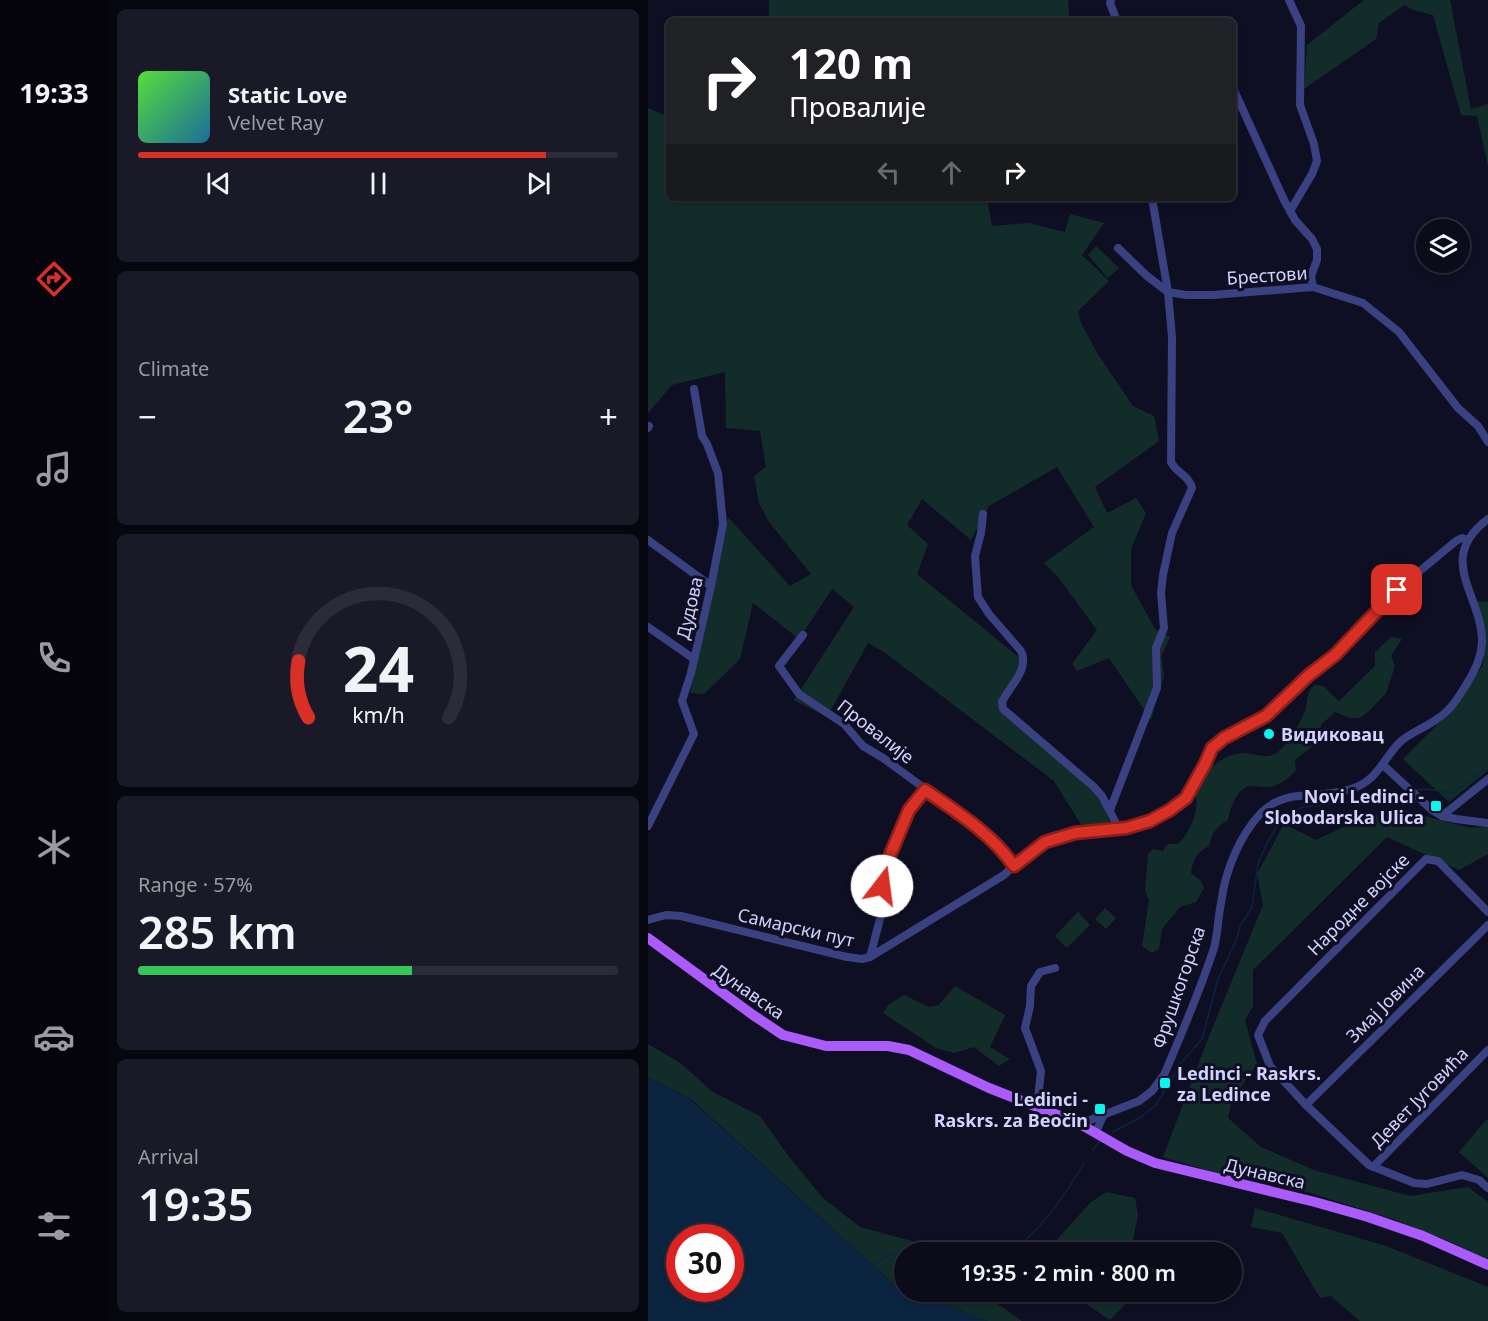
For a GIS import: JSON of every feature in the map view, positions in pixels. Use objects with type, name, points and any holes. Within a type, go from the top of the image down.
[{"type":"main road","name":"Дунавска","points":[[651,940],[783,1035],[826,1046],[888,1046],[909,1050],[1037,1108],[1080,1124],[1123,1149],[1155,1163],[1368,1217],[1423,1236],[1488,1265]]},
{"type":"street","points":[[1112,0],[1110,3],[1116,18]]},
{"type":"street","points":[[1289,0],[1301,26],[1300,105],[1314,144],[1317,160],[1312,174],[1290,212]]},
{"type":"street","points":[[1236,95],[1290,212],[1312,239],[1317,249],[1317,260],[1311,276],[1313,287]]},
{"type":"street","points":[[1110,810],[1157,688],[1156,648],[1164,628],[1162,575],[1172,533],[1192,488],[1187,478],[1170,462],[1172,337],[1168,292],[1153,201]]},
{"type":"street","points":[[1118,248],[1147,276],[1168,292]]},
{"type":"street","name":"Брестови","points":[[1168,292],[1213,296],[1313,287],[1364,303],[1399,332],[1458,408],[1478,426],[1488,442]]},
{"type":"street","name":"Дудова","points":[[648,826],[694,734],[682,701],[694,659],[722,534],[722,505],[718,473],[701,432],[694,389]]},
{"type":"street","points":[[983,514],[975,556],[978,597],[989,614],[1021,651],[1024,659],[1022,668],[1002,702],[1003,709],[1094,787],[1102,796],[1119,829]]},
{"type":"street","points":[[1468,540],[1474,530],[1488,519]]},
{"type":"street","name":"Самарски пут","points":[[648,920],[666,915],[681,916],[847,957],[862,959],[870,957],[1004,875],[1045,842],[1075,833],[1119,829],[1150,821],[1170,810],[1186,798],[1212,748],[1224,738],[1266,716],[1309,675],[1335,655],[1397,590],[1456,541],[1462,538],[1468,540]]},
{"type":"street","points":[[648,540],[711,586]]},
{"type":"street","name":"Фрушкогорска","points":[[1080,1124],[1139,1101],[1152,1091],[1164,1075],[1214,945],[1228,871],[1244,836],[1254,821],[1276,801],[1304,795],[1350,790],[1371,778],[1404,738],[1445,713],[1463,690],[1475,669],[1482,643],[1478,620],[1463,574],[1463,556],[1468,540]]},
{"type":"street","points":[[648,627],[694,659]]},
{"type":"street","name":"Провалије","points":[[803,635],[779,666],[791,686],[799,694],[843,723],[863,746],[884,758],[965,818],[998,847],[1014,866]]},
{"type":"street","points":[[1383,765],[1442,816],[1488,823]]},
{"type":"street","points":[[1442,816],[1488,778]]},
{"type":"street","points":[[870,957],[880,915],[879,900],[885,867],[909,810],[925,790]]},
{"type":"street","name":"Народне војске","points":[[1306,1105],[1270,1065],[1258,1035],[1264,1021],[1426,859],[1438,861],[1488,912]]},
{"type":"street","name":"Змај Јовина","points":[[1306,1105],[1488,925]]},
{"type":"street","points":[[1037,1108],[1041,1071],[1025,1028],[1030,1006],[1031,986],[1034,980],[1040,972],[1055,968]]},
{"type":"street","name":"Девет Југовића","points":[[1373,1167],[1488,1050]]},
{"type":"street","points":[[1306,1105],[1373,1167],[1414,1183],[1427,1184],[1462,1175],[1479,1180],[1488,1188]]},
{"type":"street","points":[[1096,1132],[1104,1114]]},
{"type":"green space","points":[[769,0],[1068,0],[1069,18],[769,18]]},
{"type":"green space","points":[[1364,0],[1450,0],[1471,109],[1488,104],[1488,167],[1477,116],[1461,115],[1433,15],[1404,5],[1379,23],[1376,39],[1304,89],[1307,45]]},
{"type":"green space","points":[[648,108],[666,116],[666,201],[988,201],[992,226],[1028,223],[1065,232],[1070,214],[1104,223],[1082,255],[1109,281],[1078,311],[1081,323],[1097,353],[1133,406],[1154,416],[1159,441],[1095,487],[1107,513],[1136,498],[1146,513],[1131,549],[1131,585],[1155,629],[1170,637],[1161,657],[1164,675],[1151,720],[1109,658],[1077,671],[1072,664],[1097,630],[1058,577],[1044,563],[1094,527],[1057,467],[989,506],[971,540],[922,499],[907,525],[928,544],[917,574],[1021,659],[1003,704],[1099,795],[1111,825],[1082,826],[1054,781],[884,652],[868,643],[827,717],[794,700],[854,607],[832,589],[799,639],[753,603],[740,659],[704,694],[690,693],[728,517],[790,586],[811,574],[769,522],[759,503],[754,476],[766,467],[760,431],[726,428],[725,372],[672,385],[648,413]]},
{"type":"green space","points":[[1096,246],[1119,268],[1108,278],[1088,255]]},
{"type":"green space","points":[[1477,601],[1488,602],[1488,770],[1449,802],[1403,759],[1456,706],[1483,665],[1485,637]]},
{"type":"green space","points":[[1391,637],[1402,639],[1391,656],[1395,666],[1386,693],[1360,718],[1350,718],[1335,712],[1321,725],[1316,742],[1295,760],[1296,770],[1286,780],[1273,786],[1250,786],[1237,795],[1228,820],[1218,828],[1209,846],[1201,851],[1194,860],[1191,873],[1201,881],[1204,888],[1196,902],[1180,907],[1162,929],[1159,949],[1152,953],[1142,946],[1149,900],[1145,890],[1148,854],[1153,849],[1163,851],[1168,844],[1178,844],[1187,833],[1196,810],[1196,795],[1193,789],[1208,766],[1212,767],[1237,754],[1264,756],[1275,754],[1283,747],[1296,728],[1314,685],[1323,686],[1339,701],[1375,666],[1375,652]]},
{"type":"green space","points":[[1399,809],[1470,828],[1488,826],[1488,854],[1459,870],[1387,837],[1253,970],[1253,1006],[1245,1020],[1257,1064],[1232,1100],[1228,1118],[1261,1147],[1314,1170],[1410,1196],[1468,1187],[1488,1202],[1488,1261],[1451,1242],[1393,1219],[1282,1184],[1223,1175],[1163,1157],[1263,905],[1257,874],[1284,824],[1316,840],[1356,821]]},
{"type":"green space","points":[[1105,908],[1116,918],[1106,929],[1095,919]]},
{"type":"green space","points":[[1078,912],[1090,925],[1067,948],[1055,936]]},
{"type":"green space","points":[[955,986],[1005,1015],[990,1047],[1010,1059],[999,1066],[974,1047],[954,1053],[936,1048],[883,1013],[888,1005],[904,995],[929,1007],[939,1005]]},
{"type":"green space","points":[[648,1044],[680,1063],[713,1092],[760,1116],[823,1198],[860,1227],[916,1242],[894,1242],[894,1283],[691,1099],[648,1077]]},
{"type":"green space","points":[[1488,1120],[1488,1178],[1459,1152]]},
{"type":"green space","points":[[1106,1192],[1135,1198],[1138,1215],[1133,1242],[1055,1242],[1090,1203]]},
{"type":"green space","points":[[1255,1208],[1386,1246],[1488,1287],[1488,1321],[1360,1321],[1331,1296],[1320,1298],[1282,1233],[1251,1227]]},
{"type":"green space","points":[[940,1302],[995,1302],[1022,1321],[988,1321]]},
{"type":"green space","points":[[1084,1302],[1127,1302],[1110,1320]]},
{"type":"water","points":[[648,1077],[690,1099],[894,1283],[894,1302],[940,1302],[988,1321],[648,1321]]},
{"type":"waterway","points":[[1416,790],[1454,793],[1488,766]]},
{"type":"waterway","points":[[1113,1132],[1141,1117],[1156,1105],[1181,1063],[1202,1039],[1218,979],[1237,938],[1240,926],[1252,907],[1258,864],[1281,819],[1289,812],[1303,807],[1402,797],[1409,793]]},
{"type":"waterway","points":[[1093,1150],[1099,1142]]},
{"type":"waterway","points":[[1023,1242],[1052,1211],[1084,1163]]},
{"type":"waterway","points":[[873,1265],[894,1253]]},
{"type":"place","name":"Видиковац","points":[[1269,734]]},
{"type":"place","name":"Novi Ledinci - Slobodarska Ulica","points":[[1436,806]]},
{"type":"place","name":"Ledinci - Raskrs. za Ledince","points":[[1165,1083]]},
{"type":"place","name":"Ledinci - Raskrs. za Beočin","points":[[1100,1109]]},
{"type":"route","points":[[882,886],[885,867],[909,810],[925,790],[965,818],[998,847],[1014,866],[1034,849],[1057,837],[1126,828],[1150,821],[1170,810],[1186,798],[1212,748],[1224,738],[1266,716],[1309,675],[1335,655],[1397,590]]}]
